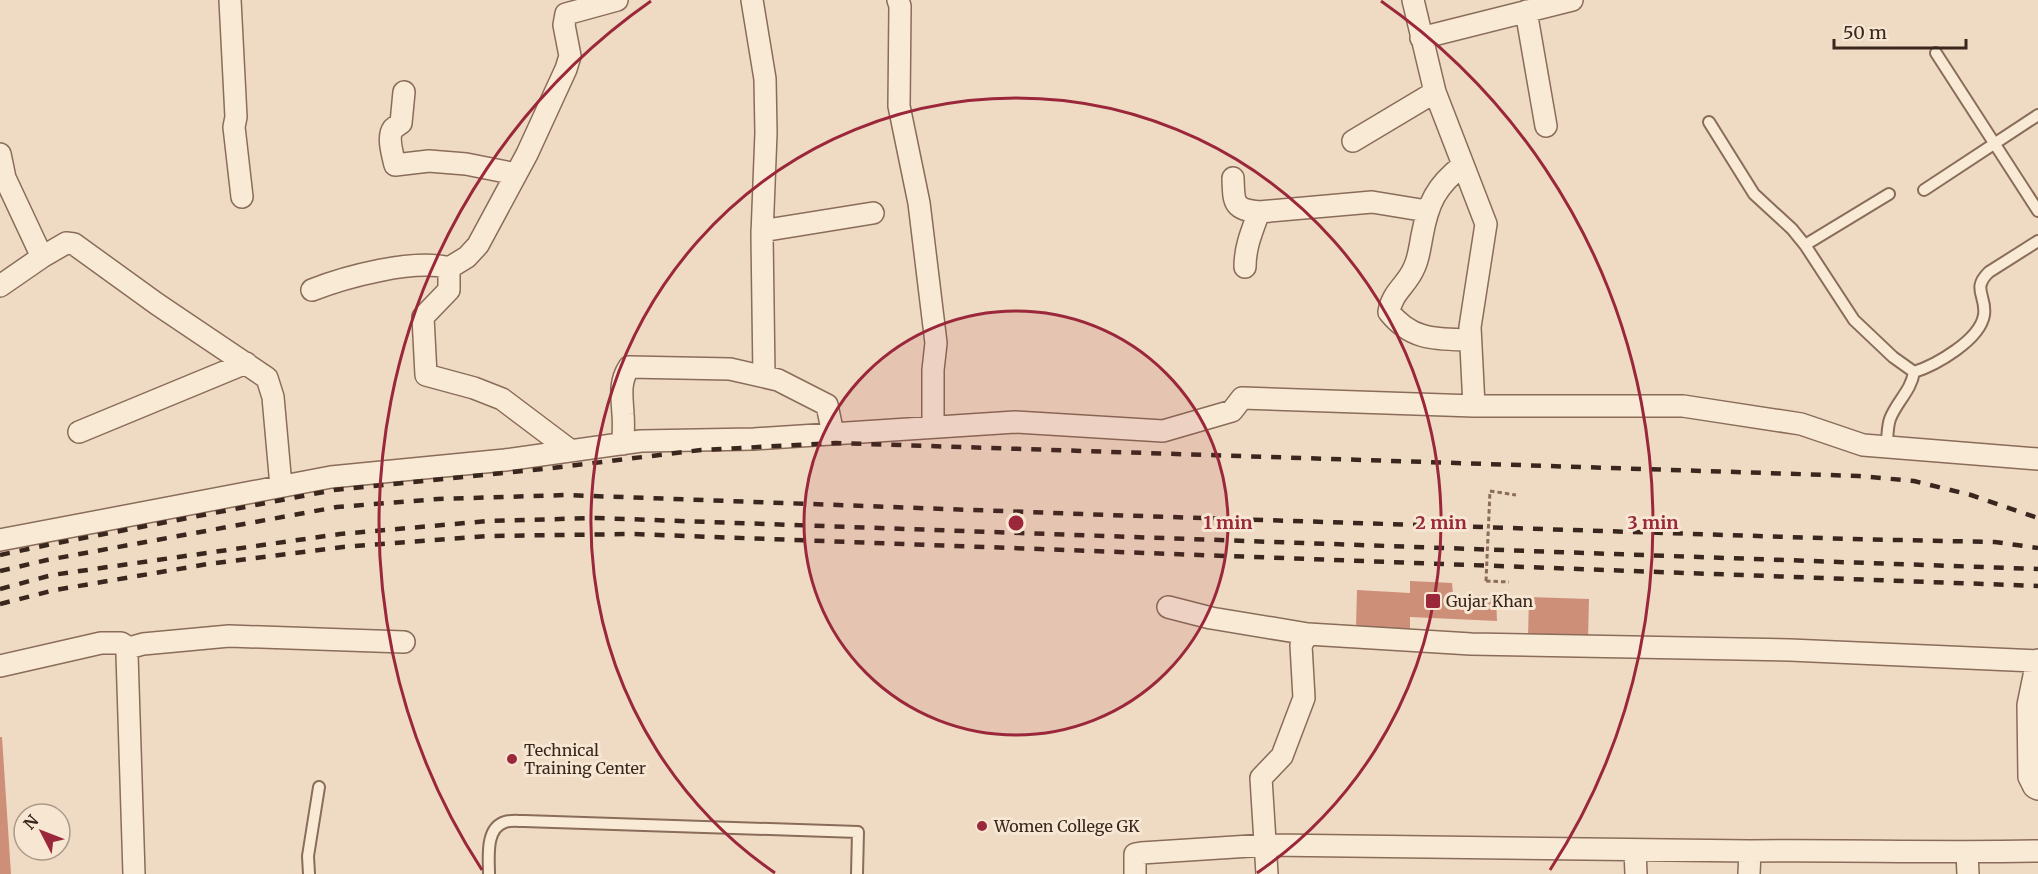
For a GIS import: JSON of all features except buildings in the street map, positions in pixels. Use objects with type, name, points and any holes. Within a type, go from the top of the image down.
[{"type":"street","points":[[230,0],[236,117],[234,127],[242,197]]},
{"type":"street","points":[[312,290],[332,282],[414,265],[437,264],[449,268],[467,257],[478,245],[516,174],[566,69],[570,56],[564,25],[566,15],[617,0]]},
{"type":"street","points":[[752,0],[765,79],[766,133],[762,231],[764,376]]},
{"type":"street","points":[[898,0],[899,105],[919,203],[936,343],[933,370],[933,427]]},
{"type":"street","points":[[1413,0],[1435,92],[1485,224],[1470,327],[1474,406]]},
{"type":"street","points":[[1421,38],[1572,0]]},
{"type":"street","points":[[1526,11],[1546,126]]},
{"type":"street","points":[[404,92],[401,123],[391,133],[395,165],[429,161],[457,163],[516,174]]},
{"type":"street","points":[[1353,141],[1435,92]]},
{"type":"street","points":[[0,154],[5,178],[42,257]]},
{"type":"street","points":[[1463,165],[1437,189],[1427,211],[1415,268],[1391,300],[1389,312],[1405,328],[1421,336],[1470,340]]},
{"type":"street","points":[[1233,178],[1239,207],[1244,211],[1259,212],[1372,202],[1427,211]]},
{"type":"street","points":[[1245,267],[1250,234],[1259,212]]},
{"type":"street","points":[[762,231],[873,213]]},
{"type":"street","points":[[0,286],[66,243],[74,244],[157,304],[246,363],[267,378],[271,389],[281,486]]},
{"type":"street","points":[[449,268],[449,290],[423,317],[426,375],[474,388],[502,399],[571,451]]},
{"type":"street","points":[[79,432],[246,363]]},
{"type":"street","points":[[623,444],[622,377],[629,367],[730,369],[778,380],[827,405],[833,434]]},
{"type":"street","points":[[0,540],[331,477],[506,460],[642,441],[754,439],[1015,422],[1163,431],[1232,411],[1242,398],[1474,406],[1683,406],[1801,424],[1863,445],[2038,459]]},
{"type":"street","points":[[1168,607],[1211,618],[1308,634],[1471,644],[1790,650],[2038,660],[2028,705],[2029,777],[2034,787],[2038,789]]},
{"type":"street","points":[[1268,874],[1262,778],[1282,756],[1304,698],[1301,645],[1308,634]]},
{"type":"street","points":[[0,666],[101,643],[121,643],[129,648],[143,644],[229,636],[404,642]]},
{"type":"street","points":[[129,648],[134,874]]},
{"type":"street","points":[[1135,874],[1135,854],[1266,845],[1750,851],[1883,850],[1966,853],[2038,851]]},
{"type":"street","points":[[1635,850],[1636,874]]},
{"type":"street","points":[[1749,874],[1750,851]]},
{"type":"street","points":[[1966,853],[1968,874]]},
{"type":"lane","points":[[1936,53],[2038,211]]},
{"type":"lane","points":[[1924,190],[2038,115]]},
{"type":"lane","points":[[1708,122],[1754,194],[1792,229],[1805,245],[1854,320],[1893,357],[1914,372]]},
{"type":"lane","points":[[1805,245],[1890,194]]},
{"type":"lane","points":[[1914,372],[1942,359],[1972,335],[1981,324],[1984,313],[1979,286],[1982,278],[2038,241]]},
{"type":"lane","points":[[1887,447],[1890,420],[1902,397],[1912,385],[1914,372]]},
{"type":"lane","points":[[309,874],[308,856],[319,787]]},
{"type":"lane","points":[[489,874],[489,843],[494,831],[504,822],[524,821],[858,832],[857,874]]},
{"type":"path","points":[[1509,582],[1486,581],[1490,491],[1516,495]]},
{"type":"railway","points":[[0,555],[334,490],[701,450],[836,443],[1859,476],[1914,481],[1971,495],[2038,518]]},
{"type":"railway","points":[[0,571],[47,560],[337,507],[438,499],[566,495],[1109,515],[1995,542],[2038,548]]},
{"type":"railway","points":[[0,589],[52,575],[340,534],[488,521],[596,518],[2038,569]]},
{"type":"railway","points":[[0,604],[55,590],[208,564],[343,547],[488,536],[633,534],[2038,586]]},
{"type":"place","name":"Gujar Khan","points":[[1433,601]]},
{"type":"place","name":"Technical Training Center","points":[[512,759]]},
{"type":"place","name":"Women College GK","points":[[982,826]]}]
